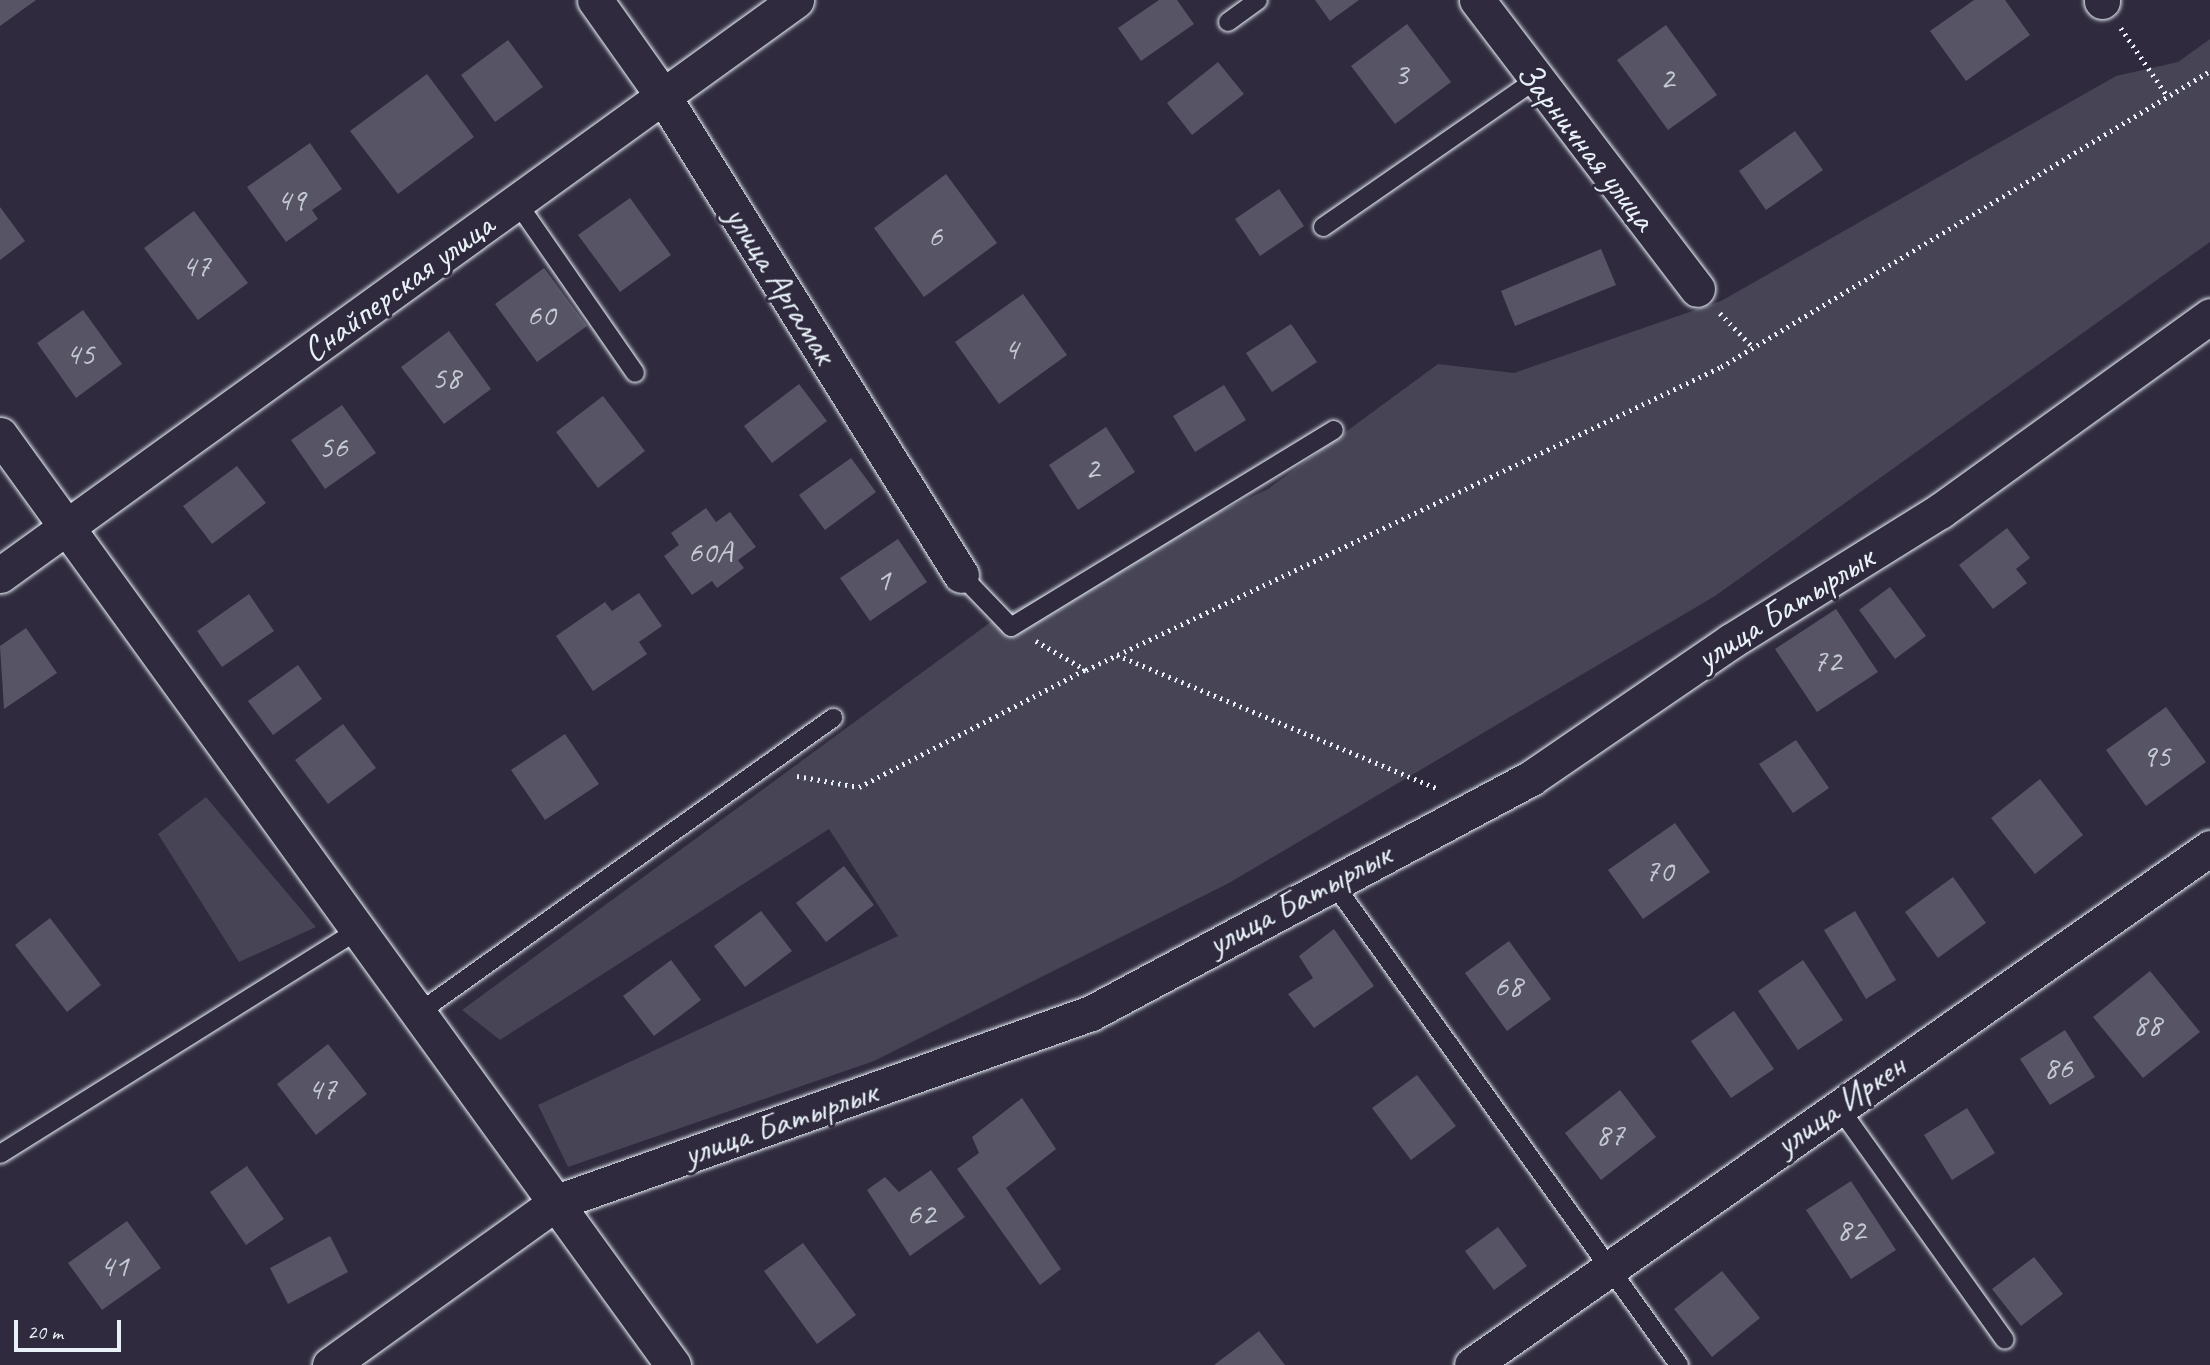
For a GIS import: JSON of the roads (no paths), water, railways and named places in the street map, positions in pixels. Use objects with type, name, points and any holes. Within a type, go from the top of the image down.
[{"type":"street","name":"улица Аргамак","points":[[595,0],[663,96],[961,575]]},
{"type":"street","name":"Снайперская улица","points":[[0,575],[796,0]]},
{"type":"street","name":"Зарничная улица","points":[[1477,0],[1534,81],[1697,289]]},
{"type":"street","name":"улица Батырлык","points":[[330,1365],[557,1202],[1091,1013],[1331,880],[1531,778],[1731,640],[1940,511],[2210,316]]},
{"type":"street","points":[[0,435],[65,530],[362,928],[673,1365]]},
{"type":"street","name":"улица Иркен","points":[[1472,1365],[1608,1264],[2210,848]]},
{"type":"lane","points":[[1228,22],[1258,0]]},
{"type":"lane","points":[[1323,227],[1534,81]]},
{"type":"lane","points":[[516,201],[635,373]]},
{"type":"lane","points":[[961,575],[1011,627],[1334,430]]},
{"type":"lane","points":[[421,1011],[833,718]]},
{"type":"lane","points":[[1331,880],[1679,1365]]},
{"type":"lane","points":[[0,1154],[362,928]]},
{"type":"lane","points":[[1838,1106],[2005,1340]]}]
